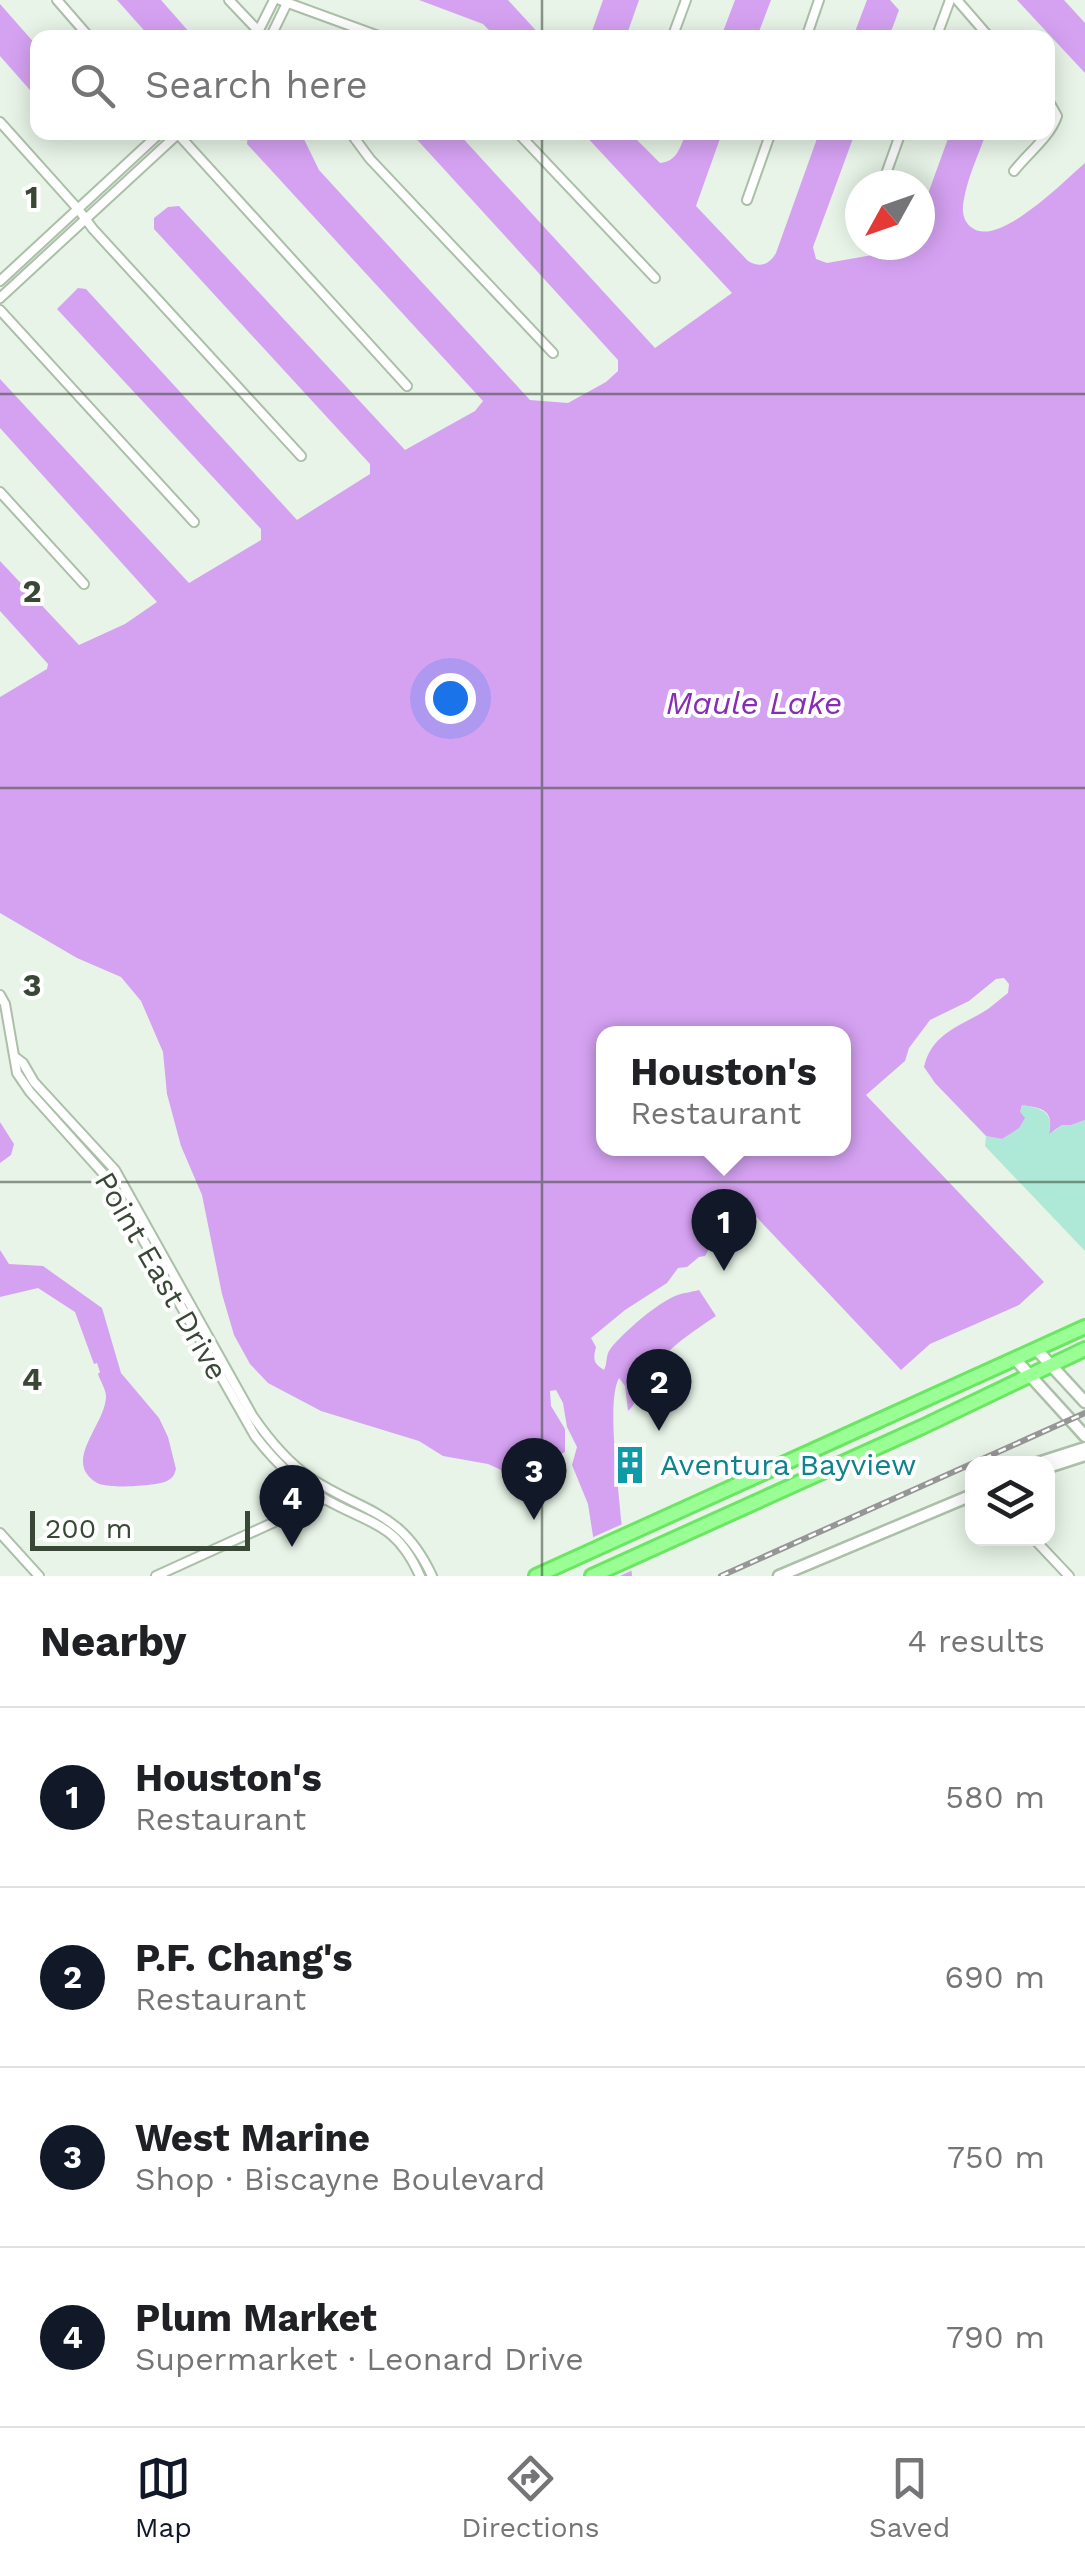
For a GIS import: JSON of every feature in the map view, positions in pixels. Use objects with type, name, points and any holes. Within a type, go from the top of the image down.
[{"type":"main road","points":[[536,1576],[1085,1327]]},
{"type":"main road","points":[[595,1575],[922,1428],[1085,1349]]},
{"type":"main road","points":[[723,1517],[744,1496],[752,1479]]},
{"type":"street","points":[[57,0],[83,30]]},
{"type":"street","points":[[229,0],[256,30]]},
{"type":"street","points":[[675,30],[686,0]]},
{"type":"street","points":[[809,30],[819,0]]},
{"type":"street","points":[[940,30],[953,0],[982,30]]},
{"type":"street","points":[[265,30],[282,1],[358,30]]},
{"type":"street","points":[[0,122],[302,456]]},
{"type":"street","points":[[0,281],[152,140]]},
{"type":"street","points":[[0,298],[171,140]]},
{"type":"street","points":[[184,140],[407,386]]},
{"type":"street","points":[[356,140],[553,352]]},
{"type":"street","points":[[526,140],[656,278]]},
{"type":"street","points":[[747,200],[768,140]]},
{"type":"street","points":[[887,170],[898,140]]},
{"type":"street","points":[[1014,171],[1042,140]]},
{"type":"street","points":[[0,310],[194,522]]},
{"type":"street","points":[[0,492],[84,584]]},
{"type":"street","points":[[0,995],[15,1057]]},
{"type":"street","name":"Point East Drive","points":[[15,1057],[115,1170],[263,1431],[293,1464],[402,1530],[422,1554],[432,1576]]},
{"type":"street","name":"Point East Drive","points":[[15,1057],[17,1072],[24,1083],[109,1180],[250,1428],[278,1462],[325,1499],[391,1533],[408,1552],[420,1576]]},
{"type":"street","points":[[1037,1350],[1085,1402]]},
{"type":"street","points":[[1016,1360],[1085,1436]]},
{"type":"street","points":[[1055,1459],[1085,1452]]},
{"type":"street","points":[[1055,1464],[1085,1452]]},
{"type":"street","points":[[156,1576],[325,1499],[331,1489]]},
{"type":"street","points":[[779,1576],[965,1499]]},
{"type":"street","points":[[0,1532],[39,1576]]},
{"type":"street","points":[[1042,1546],[1070,1576]]},
{"type":"shaded area","points":[[1022,1105],[1047,1115],[1049,1133],[1062,1125],[1085,1120],[1085,1251],[985,1146],[986,1136],[1002,1139]]},
{"type":"water","points":[[117,0],[161,0],[187,30],[144,30]]},
{"type":"water","points":[[419,0],[508,0],[536,30],[489,30],[483,24]]},
{"type":"water","points":[[603,0],[639,0],[628,30],[592,30]]},
{"type":"water","points":[[735,0],[771,0],[760,30],[724,30]]},
{"type":"water","points":[[867,0],[890,0],[899,10],[892,30],[856,30]]},
{"type":"water","points":[[1017,0],[1064,0],[1085,23],[1085,73],[1055,41],[1055,30],[1045,30]]},
{"type":"water","points":[[0,4],[30,38],[30,90],[0,56]]},
{"type":"water","name":"Maule Lake","points":[[247,140],[304,140],[319,170],[530,400],[568,403],[606,382],[618,371],[618,360],[417,140],[464,140],[655,348],[732,293],[590,140],[637,140],[660,163],[675,156],[683,140],[720,140],[696,206],[748,261],[760,265],[776,253],[816,140],[852,140],[813,247],[816,259],[827,263],[935,260],[935,174],[947,140],[983,140],[963,207],[968,224],[983,232],[997,229],[1030,210],[1085,163],[1085,1120],[1062,1125],[1049,1134],[1048,1115],[1036,1107],[1022,1105],[1020,1112],[1025,1118],[1019,1128],[1002,1139],[986,1136],[924,1067],[941,1038],[1008,993],[1009,984],[1004,978],[996,979],[969,1001],[930,1020],[909,1048],[905,1061],[866,1095],[1044,1282],[1019,1305],[930,1344],[901,1370],[747,1207],[718,1233],[705,1256],[678,1268],[667,1283],[591,1338],[596,1347],[595,1360],[604,1370],[608,1353],[617,1342],[675,1296],[699,1290],[716,1316],[667,1353],[628,1411],[625,1386],[619,1378],[615,1390],[614,1446],[621,1520],[632,1576],[607,1576],[595,1549],[588,1504],[572,1465],[577,1447],[556,1390],[550,1391],[551,1406],[565,1429],[565,1452],[550,1461],[533,1456],[510,1474],[488,1464],[443,1456],[419,1441],[321,1411],[268,1383],[250,1364],[234,1335],[202,1195],[181,1146],[167,1094],[163,1052],[141,1001],[121,977],[77,958],[0,913],[0,697],[47,669],[48,664],[0,611],[0,561],[79,645],[125,624],[157,602],[0,428],[0,379],[189,583],[261,540],[261,529],[57,309],[78,288],[86,289],[297,520],[370,474],[370,464],[154,229],[154,218],[168,207],[179,206],[405,450],[475,411],[483,401]]},
{"type":"water","points":[[0,1122],[14,1144],[11,1155],[0,1163]]},
{"type":"water","points":[[0,1250],[9,1264],[43,1266],[102,1308],[121,1373],[159,1418],[168,1437],[176,1469],[167,1481],[117,1486],[98,1483],[87,1474],[84,1453],[106,1396],[97,1363],[94,1364],[75,1312],[38,1288],[0,1297]]},
{"type":"pier","points":[[627,1522],[637,1568],[620,1576],[601,1576],[589,1539]]},
{"type":"railway","points":[[721,1576],[1085,1413]]},
{"type":"place","name":"Houston's","points":[[724,1271]]},
{"type":"place","name":"P.F. Chang's","points":[[659,1431]]},
{"type":"place","name":"Aventura Bayview","points":[[630,1465]]},
{"type":"place","name":"West Marine","points":[[534,1520]]},
{"type":"place","name":"Plum Market","points":[[292,1547]]}]
